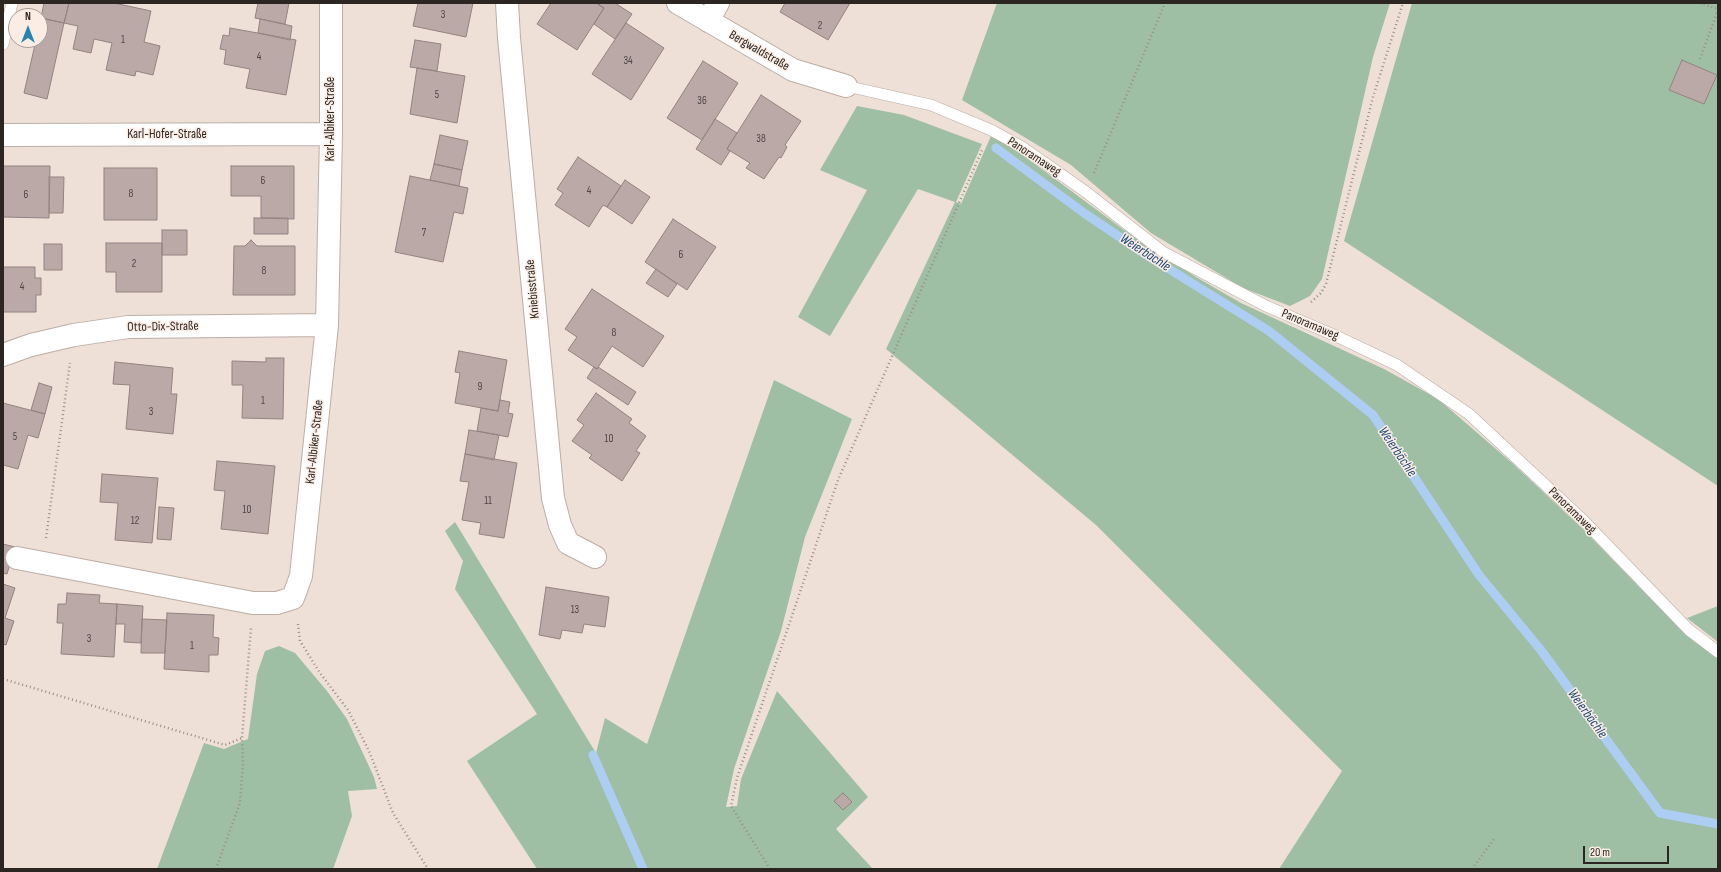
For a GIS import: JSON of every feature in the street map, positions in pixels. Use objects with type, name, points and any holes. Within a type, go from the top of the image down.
[{"type":"street","name":"Karl-Albiker-Straße","points":[[293,598],[301,576],[327,324],[331,134],[331,3]]},
{"type":"street","name":"Kniebisstraße","points":[[507,3],[509,38],[553,498],[560,525],[568,543],[594,557]]},
{"type":"street","name":"Bergwaldstraße","points":[[678,3],[713,12],[793,70],[846,86]]},
{"type":"street","name":"Karl-Hofer-Straße","points":[[3,135],[331,134]]},
{"type":"street","name":"Otto-Dix-Straße","points":[[3,355],[31,345],[74,335],[128,327],[327,324]]},
{"type":"street","points":[[17,558],[253,603],[277,603],[293,598]]},
{"type":"lane","points":[[3,44],[12,3]]},
{"type":"lane","name":"Panoramaweg","points":[[846,86],[931,105],[991,130],[1022,147],[1086,192],[1163,252],[1266,306],[1336,336],[1397,365],[1469,414],[1583,520],[1689,630],[1718,652]]},
{"type":"path","points":[[1086,192],[1164,3]]},
{"type":"path","points":[[1326,284],[1373,97],[1403,3]]},
{"type":"path","points":[[1700,3],[1718,9],[1700,59]]},
{"type":"path","points":[[770,869],[731,806],[737,778],[838,480],[991,130]]},
{"type":"path","points":[[43,563],[74,335]]},
{"type":"path","points":[[293,598],[300,641],[320,673],[348,710],[369,751],[392,813],[428,869]]},
{"type":"path","points":[[216,869],[240,803],[243,762],[242,738],[253,603]]},
{"type":"path","points":[[3,679],[225,745],[242,738]]},
{"type":"path","points":[[1472,869],[1494,839]]},
{"type":"green space","points":[[997,3],[1390,3],[1373,57],[1322,279],[1310,296],[1290,306],[1243,288],[1151,233],[1071,165],[962,100]]},
{"type":"green space","points":[[1412,3],[1718,3],[1718,486],[1344,241]]},
{"type":"green space","points":[[857,106],[904,115],[982,144],[956,202],[961,204],[991,136],[1016,150],[1124,230],[1196,277],[1241,303],[1384,369],[1438,399],[1511,462],[1583,529],[1683,632],[1718,658],[1718,869],[1279,869],[1342,771],[1096,525],[886,349],[955,202],[918,189],[830,336],[798,317],[867,190],[820,170]]},
{"type":"green space","points":[[774,380],[852,419],[805,537],[781,631],[734,769],[726,807],[737,806],[741,779],[777,691],[868,797],[836,829],[873,869],[537,869],[467,761],[537,714],[455,589],[463,561],[445,531],[455,522],[596,753],[605,718],[647,744]]},
{"type":"green space","points":[[1718,606],[1718,642],[1687,618]]},
{"type":"green space","points":[[279,646],[295,653],[327,691],[347,719],[374,777],[377,789],[348,791],[352,816],[333,869],[157,869],[204,743],[224,749],[248,739],[257,674],[265,651]]},
{"type":"building","points":[[44,3],[69,3],[64,23],[48,20],[48,8],[43,8]]},
{"type":"building","points":[[69,3],[114,3],[151,11],[144,42],[160,46],[153,75],[136,71],[135,76],[106,70],[112,43],[94,39],[91,53],[73,49],[78,26],[64,23]]},
{"type":"building","points":[[258,3],[289,3],[285,24],[255,18]]},
{"type":"building","points":[[418,3],[473,3],[466,37],[413,26]]},
{"type":"building","points":[[551,3],[596,3],[604,8],[577,50],[537,24]]},
{"type":"building","points":[[601,3],[615,3],[632,14],[615,39],[594,24],[604,8],[599,5]]},
{"type":"building","points":[[785,3],[850,3],[828,40],[780,12]]},
{"type":"building","points":[[260,19],[292,26],[290,40],[258,33]]},
{"type":"building","points":[[48,20],[64,23],[47,99],[24,93],[34,48],[48,48]]},
{"type":"building","points":[[626,23],[664,48],[631,100],[592,74]]},
{"type":"building","points":[[230,28],[296,40],[286,95],[246,88],[250,69],[224,64],[226,50],[220,49],[223,35],[229,36]]},
{"type":"building","points":[[415,40],[441,44],[437,71],[410,67]]},
{"type":"building","points":[[1682,60],[1717,75],[1704,104],[1669,90]]},
{"type":"building","points":[[703,61],[738,83],[702,140],[667,118]]},
{"type":"building","points":[[417,68],[465,76],[457,123],[410,114]]},
{"type":"building","points":[[761,95],[801,121],[785,145],[787,147],[781,158],[779,157],[764,179],[746,168],[750,163],[727,149]]},
{"type":"building","points":[[715,119],[737,133],[727,149],[730,151],[721,165],[696,149]]},
{"type":"building","points":[[440,135],[468,141],[462,170],[434,164]]},
{"type":"building","points":[[578,157],[621,186],[607,207],[603,205],[589,227],[555,205],[563,193],[557,189]]},
{"type":"building","points":[[434,164],[462,170],[459,186],[430,180]]},
{"type":"building","points":[[3,166],[50,166],[49,218],[3,217]]},
{"type":"building","points":[[231,166],[294,166],[294,219],[261,218],[261,196],[231,196]]},
{"type":"building","points":[[104,168],[157,168],[157,220],[104,220]]},
{"type":"building","points":[[410,176],[468,188],[463,214],[454,212],[443,262],[395,252]]},
{"type":"building","points":[[49,177],[64,177],[63,213],[49,213]]},
{"type":"building","points":[[625,180],[650,197],[632,224],[607,207]]},
{"type":"building","points":[[254,218],[288,218],[288,234],[254,234]]},
{"type":"building","points":[[673,219],[716,247],[687,290],[645,262]]},
{"type":"building","points":[[162,230],[187,230],[187,255],[162,255]]},
{"type":"building","points":[[251,240],[257,246],[295,246],[295,295],[233,295],[234,246],[245,246]]},
{"type":"building","points":[[106,243],[162,243],[162,292],[116,292],[116,272],[106,272]]},
{"type":"building","points":[[44,244],[62,244],[62,270],[44,270]]},
{"type":"building","points":[[3,267],[35,267],[35,278],[41,278],[41,295],[36,295],[36,312],[3,312]]},
{"type":"building","points":[[656,269],[677,284],[668,297],[646,283]]},
{"type":"building","points":[[592,289],[664,336],[643,367],[612,346],[597,369],[568,350],[577,337],[565,329]]},
{"type":"building","points":[[459,351],[507,360],[498,411],[455,403],[460,373],[455,372]]},
{"type":"building","points":[[266,358],[284,358],[283,419],[242,418],[243,385],[232,385],[232,361],[266,362]]},
{"type":"building","points":[[115,362],[173,368],[171,394],[177,394],[173,434],[126,429],[130,385],[113,384]]},
{"type":"building","points":[[594,367],[597,369],[598,367],[636,392],[628,405],[587,378]]},
{"type":"building","points":[[39,383],[52,387],[45,414],[31,410]]},
{"type":"building","points":[[596,393],[632,419],[629,423],[646,436],[636,451],[640,453],[622,481],[589,458],[592,455],[572,441],[584,425],[577,420]]},
{"type":"building","points":[[500,400],[510,402],[508,413],[513,414],[508,437],[477,431],[481,408],[498,411]]},
{"type":"building","points":[[3,403],[45,414],[38,438],[28,435],[18,469],[3,465]]},
{"type":"building","points":[[469,430],[499,435],[494,460],[465,454]]},
{"type":"building","points":[[465,454],[517,463],[504,538],[479,534],[481,523],[462,520],[469,482],[460,481]]},
{"type":"building","points":[[217,461],[275,466],[268,534],[221,529],[225,491],[214,490]]},
{"type":"building","points":[[102,474],[158,478],[152,543],[115,540],[118,503],[100,502]]},
{"type":"building","points":[[159,507],[174,508],[171,540],[157,539]]},
{"type":"building","points":[[3,544],[15,547],[7,574],[3,573]]},
{"type":"building","points":[[3,584],[15,588],[5,618],[14,621],[6,645],[3,644]]},
{"type":"building","points":[[546,587],[609,597],[605,627],[584,624],[582,633],[562,630],[560,639],[539,635]]},
{"type":"building","points":[[67,593],[100,595],[99,603],[117,604],[114,657],[61,654],[63,623],[57,623],[58,604],[66,604]]},
{"type":"building","points":[[117,604],[143,606],[141,643],[124,642],[125,624],[116,624]]},
{"type":"building","points":[[167,613],[214,615],[213,637],[219,638],[218,655],[209,655],[209,672],[164,669]]},
{"type":"building","points":[[142,619],[167,620],[165,653],[141,653]]},
{"type":"building","points":[[843,793],[852,802],[843,810],[834,801]]},
{"type":"waterway","name":"Weierbächle","points":[[996,148],[1084,213],[1145,254],[1269,331],[1373,415],[1479,575],[1540,649],[1660,813],[1718,824]]},
{"type":"waterway","points":[[593,755],[643,869]]}]
